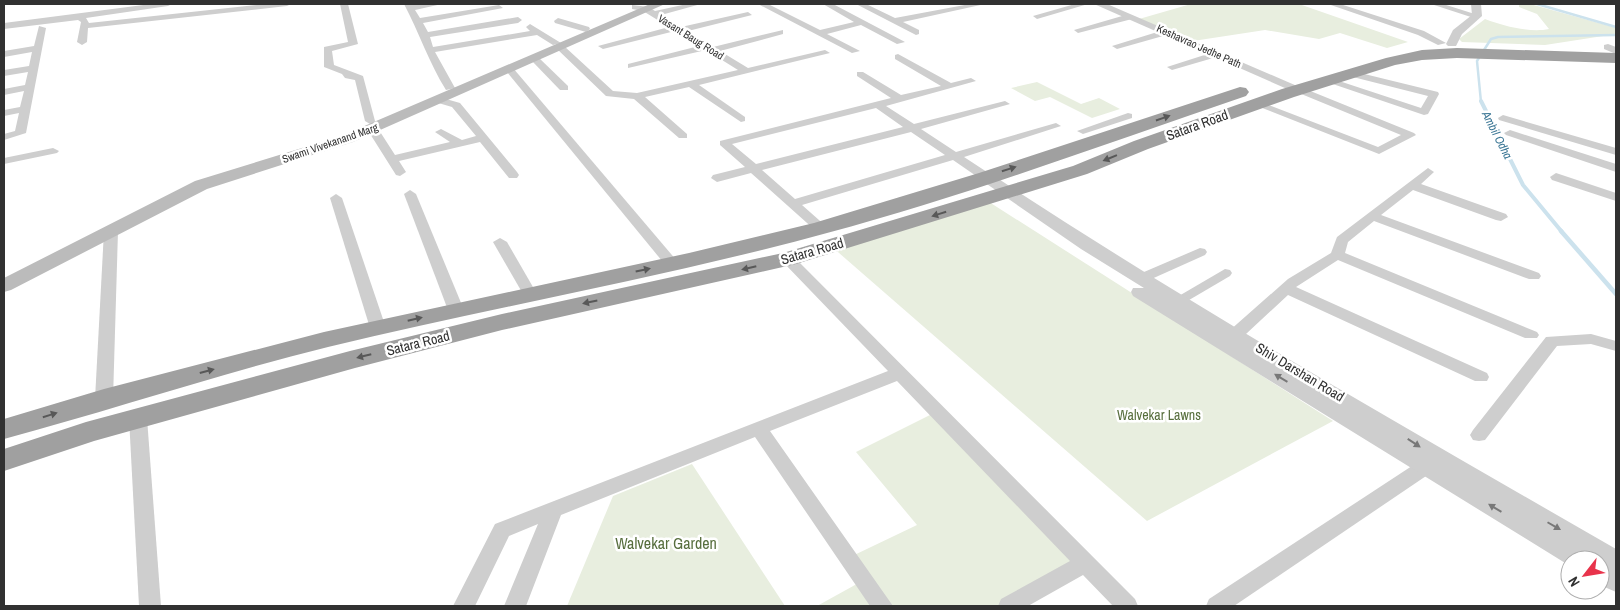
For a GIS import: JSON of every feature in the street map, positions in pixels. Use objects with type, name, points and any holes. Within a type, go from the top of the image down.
[{"type":"highway","name":"Satara Road","points":[[4,460],[138,418],[350,360],[483,327],[788,259],[1080,170],[1348,72],[1454,46]]},
{"type":"highway","name":"Satara Road","points":[[4,429],[104,399],[378,328],[672,264],[821,228],[979,179],[1278,81],[1394,48],[1454,46],[1507,50],[1614,50]]},
{"type":"main road","name":"Swami Vivekanand Marg","points":[[4,273],[192,180],[371,125],[439,100],[536,59],[586,29],[650,6]]},
{"type":"main road","name":"Swami Vivekanand Marg","points":[[4,286],[201,185],[314,150],[450,88],[559,46],[650,6]]},
{"type":"street","points":[[84,23],[287,4]]},
{"type":"street","points":[[344,4],[353,44],[326,49],[329,66],[346,72],[348,76],[359,78],[371,125],[400,172]]},
{"type":"street","points":[[438,4],[409,6],[425,35],[429,50],[450,88]]},
{"type":"street","points":[[650,6],[698,4]]},
{"type":"street","points":[[762,4],[855,51]]},
{"type":"street","points":[[827,4],[900,42]]},
{"type":"street","points":[[863,5],[878,4]]},
{"type":"street","points":[[948,4],[959,9]]},
{"type":"street","points":[[894,21],[981,4]]},
{"type":"street","points":[[1037,16],[1084,4]]},
{"type":"street","name":"Keshavrao Jedhe Path","points":[[1099,4],[1298,89]]},
{"type":"street","points":[[1332,4],[1421,33],[1454,46],[1457,32],[1477,16]]},
{"type":"street","points":[[1435,4],[1477,16]]},
{"type":"street","points":[[1476,4],[1477,16]]},
{"type":"street","points":[[84,23],[171,5]]},
{"type":"street","points":[[4,26],[171,5]]},
{"type":"street","points":[[863,5],[916,32]]},
{"type":"street","points":[[418,21],[496,6],[559,46],[610,94],[637,96],[825,53]]},
{"type":"street","name":"Vasant Baug Road","points":[[650,6],[678,29],[746,71]]},
{"type":"street","points":[[603,46],[748,14]]},
{"type":"street","points":[[71,17],[80,17],[84,23],[82,42]]},
{"type":"street","points":[[1078,30],[1129,17]]},
{"type":"street","points":[[425,35],[518,20]]},
{"type":"street","points":[[558,22],[586,29]]},
{"type":"street","points":[[819,33],[863,22]]},
{"type":"street","points":[[4,137],[20,132],[42,28]]},
{"type":"street","points":[[429,50],[538,32]]},
{"type":"street","points":[[631,66],[780,32]]},
{"type":"street","points":[[1117,46],[1167,32]]},
{"type":"street","points":[[4,54],[38,48]]},
{"type":"street","points":[[1172,66],[1217,54]]},
{"type":"street","points":[[898,57],[949,86]]},
{"type":"street","points":[[536,59],[564,88]]},
{"type":"street","points":[[4,73],[34,68]]},
{"type":"street","points":[[510,70],[672,264]]},
{"type":"street","points":[[1326,80],[1424,112],[1434,94],[1348,72]]},
{"type":"street","points":[[860,74],[900,99]]},
{"type":"street","points":[[821,228],[724,143],[971,80]]},
{"type":"street","points":[[690,83],[741,119]]},
{"type":"street","points":[[4,92],[30,88]]},
{"type":"street","points":[[1257,104],[1379,151],[1410,135],[1298,89]]},
{"type":"street","points":[[637,96],[682,136]]},
{"type":"street","points":[[439,100],[456,105],[512,175]]},
{"type":"street","points":[[717,178],[1006,104]]},
{"type":"street","points":[[878,105],[956,156],[979,179]]},
{"type":"street","points":[[4,113],[25,109]]},
{"type":"street","points":[[1099,140],[1083,131],[1128,116]]},
{"type":"street","points":[[1503,118],[1616,152]]},
{"type":"street","points":[[794,203],[1056,126]]},
{"type":"street","points":[[441,132],[462,144]]},
{"type":"street","points":[[1510,133],[1616,168]]},
{"type":"street","points":[[393,160],[483,138]]},
{"type":"street","points":[[4,161],[52,151]]},
{"type":"street","points":[[1231,339],[1293,282],[1337,255],[1342,240],[1428,172]]},
{"type":"street","points":[[1556,177],[1616,197]]},
{"type":"street","name":"Shiv Darshan Road","points":[[979,179],[1085,257],[1463,472],[1616,562]]},
{"type":"street","points":[[1412,185],[1501,217]]},
{"type":"street","points":[[410,194],[456,310]]},
{"type":"street","name":"Shiv Darshan Road","points":[[1002,195],[1178,300],[1231,339],[1426,467],[1564,550]]},
{"type":"street","points":[[336,198],[378,328]]},
{"type":"street","points":[[1371,216],[1534,276]]},
{"type":"street","points":[[104,399],[111,231]]},
{"type":"street","points":[[500,242],[530,294]]},
{"type":"street","points":[[1142,278],[1200,252]]},
{"type":"street","points":[[1337,255],[1531,335]]},
{"type":"street","points":[[788,259],[1127,606]]},
{"type":"street","points":[[1178,300],[1225,273]]},
{"type":"street","points":[[1287,288],[1481,377]]},
{"type":"street","points":[[1479,435],[1552,341],[1591,339],[1616,346]]},
{"type":"street","points":[[464,606],[502,530],[900,373]]},
{"type":"street","points":[[138,418],[150,606]]},
{"type":"street","points":[[759,430],[882,606]]},
{"type":"street","points":[[1217,606],[1426,467]]},
{"type":"street","points":[[515,606],[553,511]]},
{"type":"street","points":[[1009,606],[1085,563]]},
{"type":"green space","points":[[1191,4],[1299,4],[1408,42],[1387,48],[1340,33],[1319,39],[1265,30],[1193,41],[1139,19]]},
{"type":"green space","points":[[1519,4],[1530,4],[1616,28],[1616,34],[1545,45],[1462,42],[1459,39],[1485,19],[1517,28],[1549,29],[1537,14],[1519,7]]},
{"type":"green space","points":[[1037,82],[1081,104],[1099,98],[1120,109],[1092,118],[1050,97],[1035,101],[1011,88]]},
{"type":"green space","name":"Walvekar Lawns","points":[[986,200],[1333,421],[1147,521],[831,246]]},
{"type":"green space","points":[[932,414],[1085,563],[1009,606],[887,606],[848,558],[917,525],[856,452]]},
{"type":"green space","name":"Walvekar Garden","points":[[692,464],[785,606],[567,606],[613,496]]},
{"type":"green space","points":[[864,580],[882,606],[817,606]]},
{"type":"waterway","name":"Ambil Odha","points":[[1537,4],[1616,27]]},
{"type":"waterway","name":"Ambil Odha","points":[[1481,102],[1477,61],[1491,39],[1498,37],[1616,35]]},
{"type":"waterway","name":"Ambil Odha","points":[[1481,101],[1523,185],[1562,232]]},
{"type":"waterway","name":"Ambil Odha","points":[[1561,231],[1616,294]]}]
